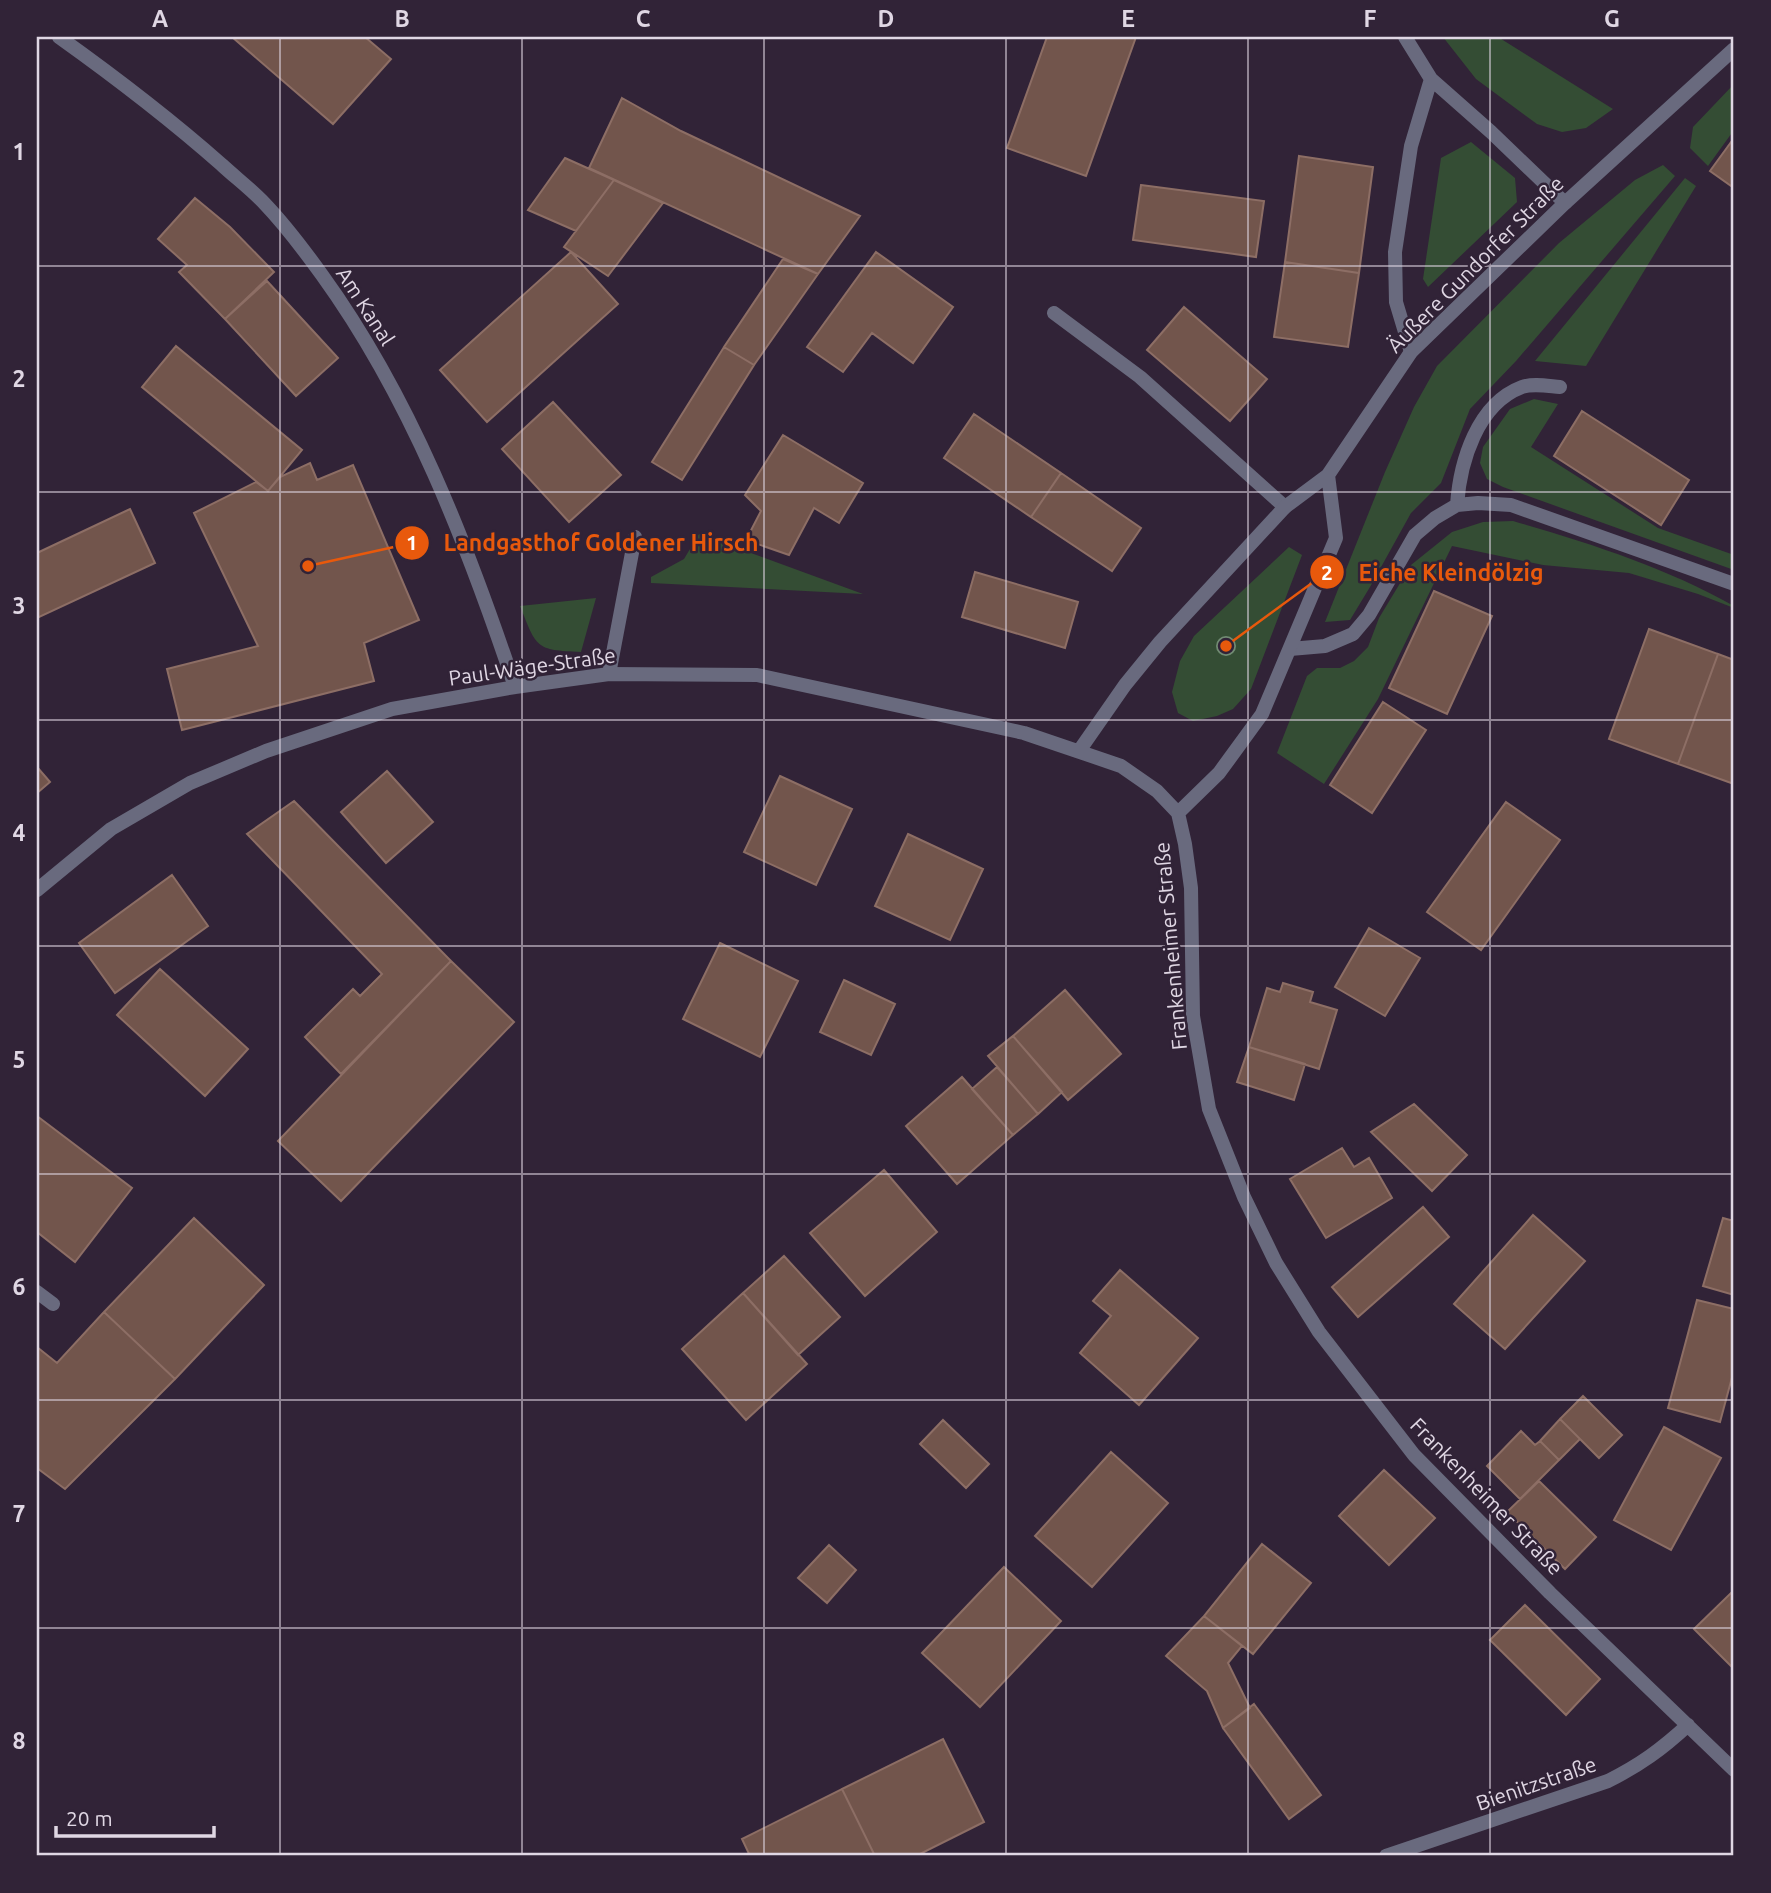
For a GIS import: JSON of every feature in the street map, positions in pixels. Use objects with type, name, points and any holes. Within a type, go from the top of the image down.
[{"type":"street","name":"Am Kanal","points":[[59,37],[183,131],[265,204],[345,306],[390,384],[437,482],[486,600],[515,687]]},
{"type":"street","points":[[1405,37],[1431,79],[1491,132],[1564,203]]},
{"type":"street","name":"Äußere Gundorfer Straße","points":[[1079,751],[1125,685],[1160,642],[1285,507],[1328,475],[1411,352],[1564,203],[1734,49]]},
{"type":"street","points":[[1411,352],[1396,302],[1395,252],[1411,146],[1431,79]]},
{"type":"street","points":[[1054,313],[1140,377],[1285,507]]},
{"type":"street","points":[[1457,505],[1462,465],[1483,419],[1502,399],[1523,386],[1560,387]]},
{"type":"street","name":"Frankenheimer Straße","points":[[1328,475],[1336,538],[1262,714],[1219,773],[1178,813],[1191,888],[1193,1016],[1209,1110],[1244,1198],[1276,1263],[1319,1332],[1414,1455],[1550,1593],[1734,1770]]},
{"type":"street","points":[[1290,649],[1325,646],[1353,634],[1369,615],[1415,535],[1435,518],[1457,505],[1511,505],[1734,584]]},
{"type":"street","points":[[609,674],[635,537]]},
{"type":"street","name":"Paul-Wäge-Straße","points":[[37,890],[111,829],[190,783],[265,751],[392,709],[515,687],[609,674],[757,675],[1024,733],[1121,766],[1157,791],[1178,813]]},
{"type":"street","points":[[37,1292],[53,1304]]},
{"type":"street","name":"Bienitzstraße","points":[[1386,1856],[1608,1782],[1641,1764],[1688,1725]]},
{"type":"green space","points":[[1443,37],[1498,37],[1613,109],[1586,128],[1562,132],[1537,124],[1476,79]]},
{"type":"green space","points":[[1734,84],[1734,130],[1708,166],[1690,148],[1693,127]]},
{"type":"green space","points":[[1471,142],[1515,178],[1517,202],[1428,287],[1423,279],[1441,158]]},
{"type":"green space","points":[[1663,165],[1675,176],[1516,361],[1470,409],[1441,483],[1411,513],[1350,620],[1325,622],[1385,472],[1414,407],[1437,366],[1559,243],[1635,180]]},
{"type":"green space","points":[[1685,178],[1696,186],[1586,366],[1535,361]]},
{"type":"green space","points":[[1534,399],[1558,404],[1531,447],[1658,528],[1734,555],[1734,570],[1487,479],[1480,463],[1483,447],[1510,409]]},
{"type":"green space","points":[[1513,521],[1598,547],[1654,568],[1708,592],[1734,608],[1629,573],[1543,565],[1452,546],[1378,699],[1324,784],[1277,753],[1307,676],[1317,668],[1340,668],[1354,661],[1368,647],[1379,618],[1411,565],[1452,532],[1483,522]]},
{"type":"green space","points":[[699,534],[863,594],[651,583],[651,577],[684,559]]},
{"type":"green space","points":[[1289,547],[1302,555],[1251,689],[1233,709],[1217,716],[1193,721],[1178,713],[1172,692],[1180,661],[1194,636]]},
{"type":"green space","points":[[596,598],[581,652],[554,650],[540,644],[530,631],[520,606]]},
{"type":"building","points":[[232,37],[365,37],[391,59],[333,124]]},
{"type":"building","points":[[1047,37],[1136,37],[1086,176],[1007,148]]},
{"type":"building","points":[[622,98],[681,131],[860,216],[818,274],[589,168]]},
{"type":"building","points":[[1734,138],[1734,188],[1710,171]]},
{"type":"building","points":[[1299,156],[1373,167],[1359,273],[1285,262]]},
{"type":"building","points":[[565,158],[614,180],[576,231],[528,210]]},
{"type":"building","points":[[614,180],[663,203],[608,276],[564,247]]},
{"type":"building","points":[[1141,185],[1264,201],[1256,257],[1133,240]]},
{"type":"building","points":[[195,198],[230,227],[274,272],[225,319],[179,272],[187,265],[158,239]]},
{"type":"building","points":[[571,252],[618,304],[487,422],[440,370]]},
{"type":"building","points":[[876,252],[953,307],[913,363],[872,333],[843,372],[807,347]]},
{"type":"building","points":[[783,259],[818,274],[754,365],[724,347]]},
{"type":"building","points":[[1285,262],[1359,273],[1348,347],[1274,337]]},
{"type":"building","points":[[267,281],[338,358],[296,396],[225,319]]},
{"type":"building","points":[[1184,307],[1267,379],[1230,421],[1147,350]]},
{"type":"building","points":[[176,346],[302,450],[268,491],[142,387]]},
{"type":"building","points":[[724,347],[754,365],[682,480],[652,462]]},
{"type":"building","points":[[553,402],[621,475],[569,522],[502,449]]},
{"type":"building","points":[[1582,411],[1689,480],[1661,525],[1554,456]]},
{"type":"building","points":[[974,414],[1061,473],[1031,517],[944,458]]},
{"type":"building","points":[[783,435],[863,483],[839,523],[814,508],[789,555],[746,540],[761,511],[745,495]]},
{"type":"building","points":[[310,463],[317,480],[353,465],[419,620],[364,643],[374,681],[182,730],[167,669],[258,646],[194,513],[256,482],[268,491],[280,477]]},
{"type":"building","points":[[1061,473],[1141,528],[1112,571],[1031,517]]},
{"type":"building","points":[[130,509],[155,563],[37,618],[37,553]]},
{"type":"building","points":[[975,572],[1078,602],[1065,648],[962,617]]},
{"type":"building","points":[[1434,591],[1492,616],[1447,714],[1389,688]]},
{"type":"building","points":[[1649,629],[1718,654],[1678,764],[1609,739]]},
{"type":"building","points":[[1718,654],[1734,660],[1734,784],[1678,764]]},
{"type":"building","points":[[1383,702],[1426,730],[1372,813],[1330,785]]},
{"type":"building","points":[[37,767],[50,782],[37,793]]},
{"type":"building","points":[[387,771],[433,822],[386,863],[341,812]]},
{"type":"building","points":[[780,776],[852,809],[816,885],[744,852]]},
{"type":"building","points":[[294,801],[451,961],[341,1074],[305,1037],[353,989],[360,996],[382,974],[247,834]]},
{"type":"building","points":[[1506,802],[1560,840],[1481,950],[1427,912]]},
{"type":"building","points":[[908,834],[983,869],[950,940],[875,906]]},
{"type":"building","points":[[172,875],[208,926],[115,993],[79,943]]},
{"type":"building","points":[[1369,928],[1420,958],[1385,1016],[1335,987]]},
{"type":"building","points":[[720,943],[798,981],[760,1057],[683,1019]]},
{"type":"building","points":[[451,961],[514,1022],[341,1201],[278,1141]]},
{"type":"building","points":[[160,969],[248,1049],[205,1096],[117,1015]]},
{"type":"building","points":[[844,980],[895,1004],[871,1055],[820,1032]]},
{"type":"building","points":[[1283,983],[1313,992],[1310,1002],[1337,1010],[1319,1069],[1249,1047],[1267,988],[1280,992]]},
{"type":"building","points":[[1065,990],[1121,1054],[1068,1100],[1013,1036]]},
{"type":"building","points":[[1013,1036],[1062,1092],[1038,1114],[988,1056]]},
{"type":"building","points":[[1249,1047],[1305,1064],[1294,1100],[1237,1082]]},
{"type":"building","points":[[997,1067],[1038,1114],[1013,1135],[972,1089]]},
{"type":"building","points":[[962,1077],[1013,1135],[957,1184],[906,1126]]},
{"type":"building","points":[[1414,1104],[1467,1155],[1432,1191],[1371,1132]]},
{"type":"building","points":[[37,1116],[132,1188],[75,1262],[37,1232]]},
{"type":"building","points":[[1342,1148],[1354,1167],[1369,1158],[1392,1198],[1326,1238],[1290,1179]]},
{"type":"building","points":[[884,1170],[937,1232],[865,1296],[810,1233]]},
{"type":"building","points":[[1423,1207],[1449,1237],[1358,1317],[1332,1287]]},
{"type":"building","points":[[1533,1215],[1585,1261],[1505,1349],[1454,1304]]},
{"type":"building","points":[[194,1218],[264,1285],[175,1379],[104,1312]]},
{"type":"building","points":[[1723,1218],[1734,1221],[1734,1295],[1703,1286]]},
{"type":"building","points":[[784,1256],[840,1317],[798,1355],[743,1293]]},
{"type":"building","points":[[1120,1270],[1198,1338],[1139,1405],[1080,1353],[1111,1316],[1093,1301]]},
{"type":"building","points":[[743,1293],[807,1364],[746,1420],[682,1349]]},
{"type":"building","points":[[1697,1300],[1734,1309],[1734,1370],[1720,1422],[1668,1408]]},
{"type":"building","points":[[104,1312],[175,1379],[65,1489],[37,1468],[37,1347],[57,1363]]},
{"type":"building","points":[[1583,1396],[1622,1435],[1599,1458],[1560,1419]]},
{"type":"building","points":[[1560,1419],[1580,1439],[1559,1460],[1540,1441]]},
{"type":"building","points":[[943,1420],[989,1464],[966,1488],[920,1444]]},
{"type":"building","points":[[1664,1427],[1721,1458],[1671,1550],[1614,1520]]},
{"type":"building","points":[[1521,1431],[1535,1445],[1540,1441],[1559,1460],[1520,1499],[1487,1466]]},
{"type":"building","points":[[1111,1452],[1168,1503],[1092,1587],[1035,1536]]},
{"type":"building","points":[[1384,1470],[1435,1518],[1389,1565],[1339,1516]]},
{"type":"building","points":[[1539,1481],[1596,1537],[1565,1569],[1507,1512]]},
{"type":"building","points":[[1262,1544],[1311,1583],[1253,1654],[1204,1616]]},
{"type":"building","points":[[829,1545],[856,1570],[827,1603],[798,1578]]},
{"type":"building","points":[[1004,1567],[1061,1621],[980,1707],[922,1653]]},
{"type":"building","points":[[1734,1590],[1734,1669],[1694,1629]]},
{"type":"building","points":[[1525,1605],[1600,1679],[1566,1715],[1490,1640]]},
{"type":"building","points":[[1204,1616],[1242,1646],[1228,1663],[1250,1708],[1223,1728],[1207,1691],[1166,1656]]},
{"type":"building","points":[[1254,1704],[1321,1795],[1289,1819],[1223,1728]]},
{"type":"building","points":[[943,1739],[984,1822],[916,1856],[875,1856],[842,1789]]},
{"type":"building","points":[[842,1789],[875,1856],[750,1856],[742,1839]]},
{"type":"place","name":"Landgasthof Goldener Hirsch","points":[[308,566]]},
{"type":"place","name":"Eiche Kleindölzig","points":[[1226,646]]}]
